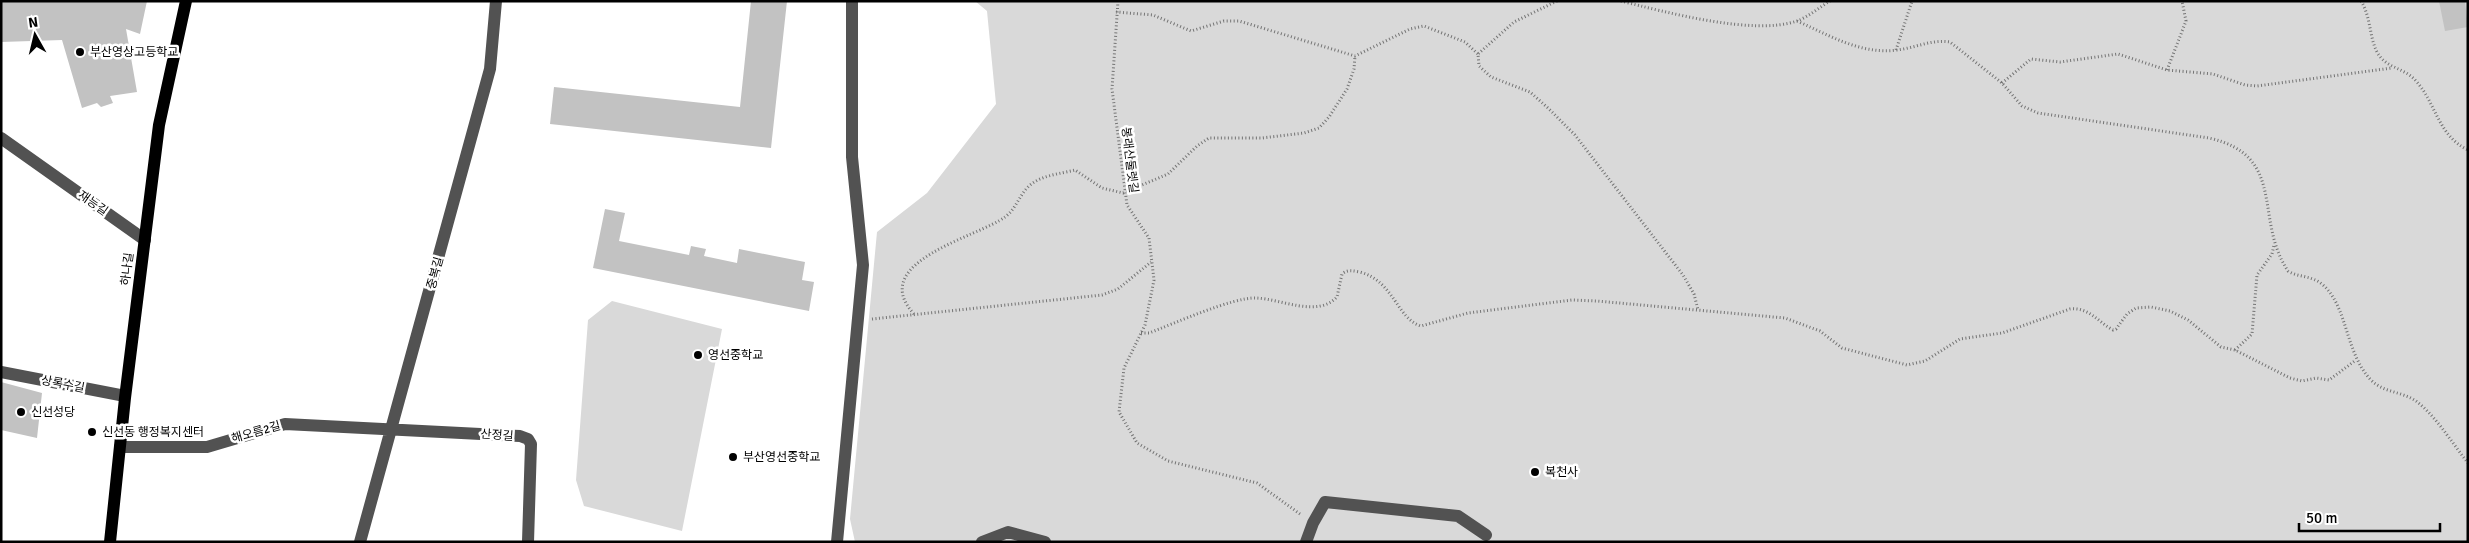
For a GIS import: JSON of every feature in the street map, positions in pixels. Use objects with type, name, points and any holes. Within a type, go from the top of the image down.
[{"type":"main road","name":"하나길","points":[[110,542],[125,396],[159,125],[186,1]]},
{"type":"street","name":"중복길","points":[[360,542],[490,69],[496,1]]},
{"type":"street","points":[[837,542],[863,265],[852,157],[852,1]]},
{"type":"street","name":"재능길","points":[[1,138],[145,240]]},
{"type":"street","name":"상록수길","points":[[1,372],[125,396]]},
{"type":"street","name":"해오름2길","points":[[120,447],[208,446],[285,424],[392,428]]},
{"type":"street","name":"산정길","points":[[392,428],[520,436],[528,439],[531,452],[528,542]]},
{"type":"street","points":[[1306,542],[1313,523],[1325,502],[1458,516],[1486,535]]},
{"type":"street","points":[[982,542],[1008,532],[1045,542]]},
{"type":"path","name":"봉래산둘렛길","points":[[1118,1],[1112,88],[1125,192],[1127,205],[1149,238],[1154,280],[1144,325],[1124,368],[1119,412],[1137,443],[1168,461],[1257,482],[1313,523]]},
{"type":"path","points":[[1478,54],[1514,22],[1557,1]]},
{"type":"path","points":[[1621,1],[1660,11],[1738,24],[1763,26],[1797,21],[1830,1]]},
{"type":"path","points":[[1896,50],[1912,1]]},
{"type":"path","points":[[2167,70],[2186,21],[2182,1]]},
{"type":"path","points":[[2361,1],[2369,19],[2377,52],[2392,68]]},
{"type":"path","points":[[1116,12],[1153,15],[1191,31],[1224,21],[1240,21],[1355,56],[1410,29],[1424,26],[1465,42],[1478,54],[1479,66],[1484,72],[1530,92],[1574,135],[1683,276],[1694,294],[1698,310]]},
{"type":"path","points":[[1797,21],[1867,50],[1896,50],[1942,40],[1950,42],[2002,83],[2022,106],[2038,114],[2209,138],[2236,146],[2250,158],[2258,170],[2274,242],[2288,271],[2314,278],[2331,294],[2356,360],[2372,380],[2382,389],[2409,397],[2421,406],[2468,463]]},
{"type":"path","points":[[2002,83],[2026,63],[2037,58],[2060,62],[2118,54],[2167,70],[2213,74],[2245,85],[2257,86],[2392,68],[2404,72],[2415,80],[2447,134],[2468,150]]},
{"type":"path","points":[[914,314],[904,299],[902,291],[908,274],[918,262],[934,251],[1004,218],[1035,181],[1075,170],[1102,188],[1125,192],[1168,174],[1197,146],[1209,138],[1262,138],[1304,133],[1319,128],[1329,117],[1347,89],[1354,69],[1355,56]]},
{"type":"path","points":[[2235,350],[2252,334],[2256,275],[2272,254],[2274,242]]},
{"type":"path","points":[[858,320],[1102,294],[1118,289],[1152,262]]},
{"type":"path","points":[[1140,333],[1149,333],[1234,302],[1253,298],[1310,307],[1325,306],[1337,297],[1342,274],[1348,270],[1380,280],[1409,319],[1421,326],[1468,313],[1572,300],[1698,310],[1784,318],[1820,331],[1842,348],[1907,365],[1925,361],[1960,339],[2002,333],[2059,312],[2078,308],[2088,311],[2113,330],[2127,314],[2136,308],[2151,307],[2170,311],[2188,320],[2221,347],[2235,350],[2297,380],[2316,378],[2329,380],[2356,360]]},
{"type":"shaded area","points":[[975,1],[2468,1],[2468,542],[855,542],[850,519],[877,232],[927,193],[996,104],[987,11]]},
{"type":"shaded area","points":[[612,301],[722,329],[682,531],[584,506],[576,480],[588,320]]},
{"type":"building","points":[[1,1],[147,1],[140,34],[126,29],[137,92],[110,96],[113,103],[101,107],[97,103],[82,108],[62,40],[1,42]]},
{"type":"building","points":[[751,1],[787,1],[771,148],[550,124],[554,87],[740,107]]},
{"type":"building","points":[[2439,1],[2465,1],[2468,27],[2445,31]]},
{"type":"building","points":[[605,209],[625,213],[619,241],[689,255],[691,246],[706,249],[704,256],[737,263],[739,249],[805,262],[802,280],[814,282],[809,311],[593,268]]},
{"type":"building","name":"신선성당","points":[[1,382],[42,393],[37,438],[1,430]]},
{"type":"place","name":"부산영상고등학교","points":[[80,52]]},
{"type":"place","name":"영선중학교","points":[[698,355]]},
{"type":"place","name":"신선성당","points":[[21,412]]},
{"type":"place","name":"신선동 행정복지센터","points":[[92,432]]},
{"type":"place","name":"부산영선중학교","points":[[733,457]]},
{"type":"place","name":"복천사","points":[[1535,472]]}]
